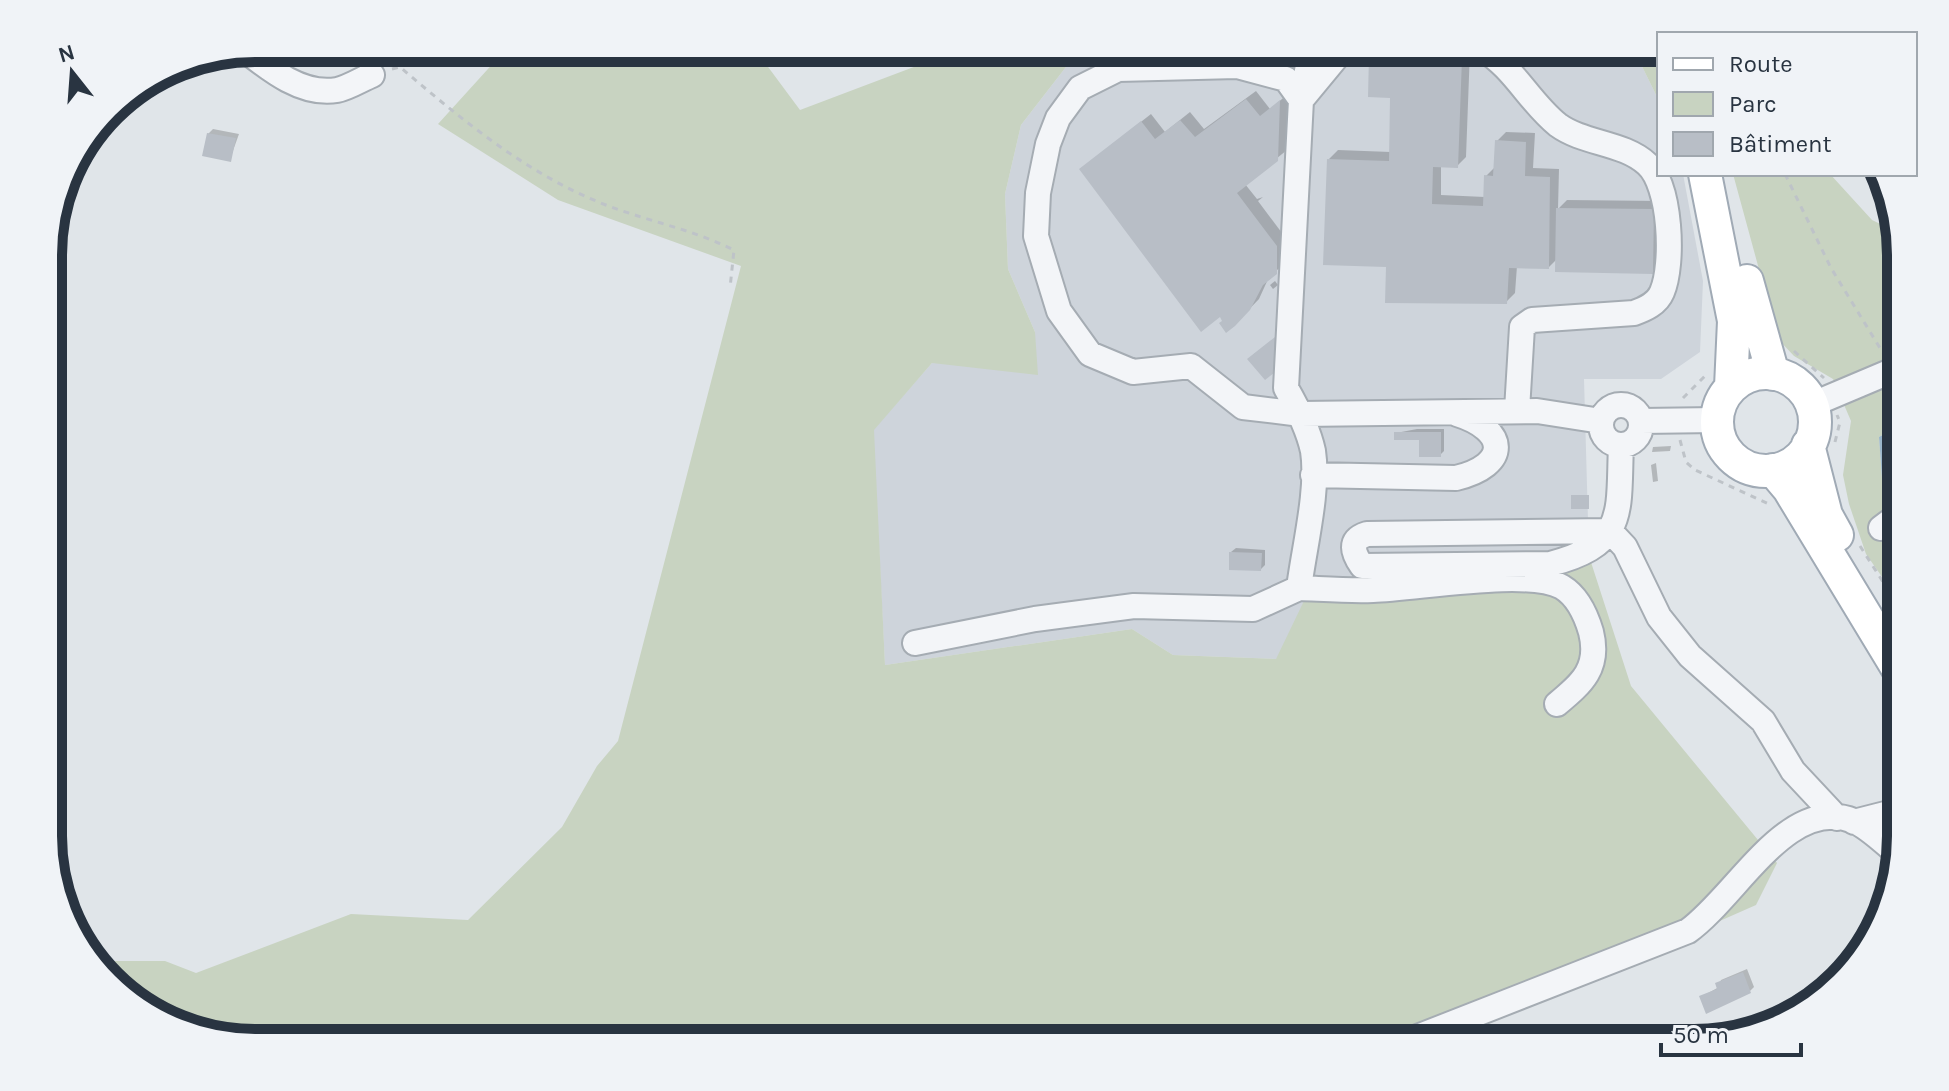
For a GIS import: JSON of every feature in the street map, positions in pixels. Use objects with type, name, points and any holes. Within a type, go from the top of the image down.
[{"type":"main road","points":[[1705,176],[1734,321],[1731,387],[1719,408],[1717,420],[1722,443],[1738,462],[1748,468],[1773,470],[1793,462],[1808,445],[1814,425],[1811,405],[1792,381],[1773,374],[1751,376],[1731,387]]},
{"type":"main road","points":[[1725,176],[1755,317],[1773,374]]},
{"type":"main road","points":[[1808,445],[1826,515],[1887,613]]},
{"type":"main road","points":[[1773,470],[1789,489],[1887,651]]},
{"type":"street","points":[[260,62],[306,88],[337,90],[372,75]]},
{"type":"street","points":[[1299,588],[1313,475],[1313,451],[1301,414],[1286,388],[1301,100],[1309,62]]},
{"type":"street","points":[[1301,100],[1332,62]]},
{"type":"street","points":[[1504,62],[1556,123],[1568,131],[1647,163],[1657,175]]},
{"type":"street","points":[[1301,100],[1286,79],[1237,66],[1118,69],[1080,88],[1058,118],[1048,144],[1038,193],[1036,236],[1059,311],[1090,354],[1133,372],[1191,366],[1243,407],[1301,414],[1527,411],[1601,421]]},
{"type":"street","points":[[1527,411],[1522,327],[1532,320],[1634,313],[1648,308],[1661,294],[1666,277],[1668,202],[1658,176]]},
{"type":"street","points":[[1811,405],[1887,373]]},
{"type":"street","points":[[1620,404],[1634,408],[1641,421],[1634,440],[1621,445],[1608,440],[1601,421],[1608,409],[1620,404]]},
{"type":"street","points":[[1313,475],[1456,478],[1489,466],[1496,455],[1494,440],[1487,428],[1451,412]]},
{"type":"street","points":[[1641,421],[1717,420]]},
{"type":"street","points":[[1621,445],[1621,507],[1610,531],[1592,549],[1550,564],[1362,566],[1354,555],[1353,544],[1358,537],[1367,534],[1610,531],[1625,547],[1659,617],[1690,656],[1763,721],[1793,771],[1885,858]]},
{"type":"street","points":[[915,643],[1035,619],[1134,606],[1253,609],[1299,588],[1371,590],[1519,579],[1559,585],[1576,597],[1591,634],[1591,663],[1585,680],[1557,704]]},
{"type":"street","points":[[1438,1029],[1688,931],[1711,914],[1773,844],[1795,826],[1815,816],[1846,820],[1887,813]]},
{"type":"path","points":[[372,75],[400,67],[485,138],[545,175],[596,201],[705,235],[734,250],[730,288]]},
{"type":"path","points":[[1786,176],[1831,268],[1887,354]]},
{"type":"shaded area","points":[[1070,62],[1640,62],[1657,97],[1657,176],[1683,176],[1703,281],[1700,352],[1661,379],[1584,379],[1589,556],[1276,659],[1173,655],[1132,629],[885,665],[873,430],[932,363],[1035,332],[1008,269],[1005,194],[1021,125]]},
{"type":"green space","points":[[494,62],[764,62],[800,110],[927,62],[1070,62],[1021,125],[1005,194],[1008,269],[1035,332],[1038,375],[932,363],[874,430],[885,665],[1132,629],[1173,655],[1276,659],[1315,578],[1558,569],[1589,556],[1631,686],[1777,863],[1756,905],[1475,1029],[255,1029],[205,1022],[159,1003],[138,989],[109,961],[165,961],[196,973],[351,914],[468,920],[562,827],[597,766],[618,741],[741,266],[558,200],[438,124]]},
{"type":"green space","points":[[1640,62],[1657,62],[1657,97]]},
{"type":"green space","points":[[1734,176],[1832,176],[1872,220],[1884,226],[1887,243],[1887,433],[1879,437],[1882,478],[1887,480],[1887,584],[1866,554],[1849,504],[1843,475],[1851,421],[1833,379],[1794,356],[1778,339]]},
{"type":"water","points":[[1887,433],[1887,484],[1882,478],[1879,437]]},
{"type":"building","points":[[1369,62],[1462,62],[1458,168],[1433,167],[1432,204],[1483,206],[1484,175],[1493,176],[1495,140],[1526,142],[1525,176],[1550,177],[1549,269],[1509,268],[1507,304],[1385,303],[1386,267],[1323,265],[1327,159],[1389,161],[1390,98],[1368,97]]},
{"type":"building","points":[[1246,99],[1260,116],[1280,100],[1278,161],[1237,193],[1277,246],[1277,274],[1263,285],[1250,310],[1226,333],[1219,323],[1222,321],[1220,317],[1201,332],[1079,169],[1141,121],[1155,139],[1180,120],[1195,137]]},
{"type":"building","points":[[207,133],[236,138],[231,162],[202,156]]},
{"type":"building","points":[[1556,208],[1654,209],[1653,274],[1555,272]]},
{"type":"building","points":[[1275,337],[1274,373],[1265,380],[1247,359]]},
{"type":"building","points":[[1394,432],[1441,432],[1441,457],[1419,457],[1419,440],[1394,440]]},
{"type":"building","points":[[1571,495],[1589,495],[1589,509],[1571,509]]},
{"type":"building","points":[[1229,552],[1262,553],[1261,571],[1229,570]]},
{"type":"building","points":[[1743,972],[1751,993],[1706,1014],[1699,996],[1717,989],[1715,983]]}]
